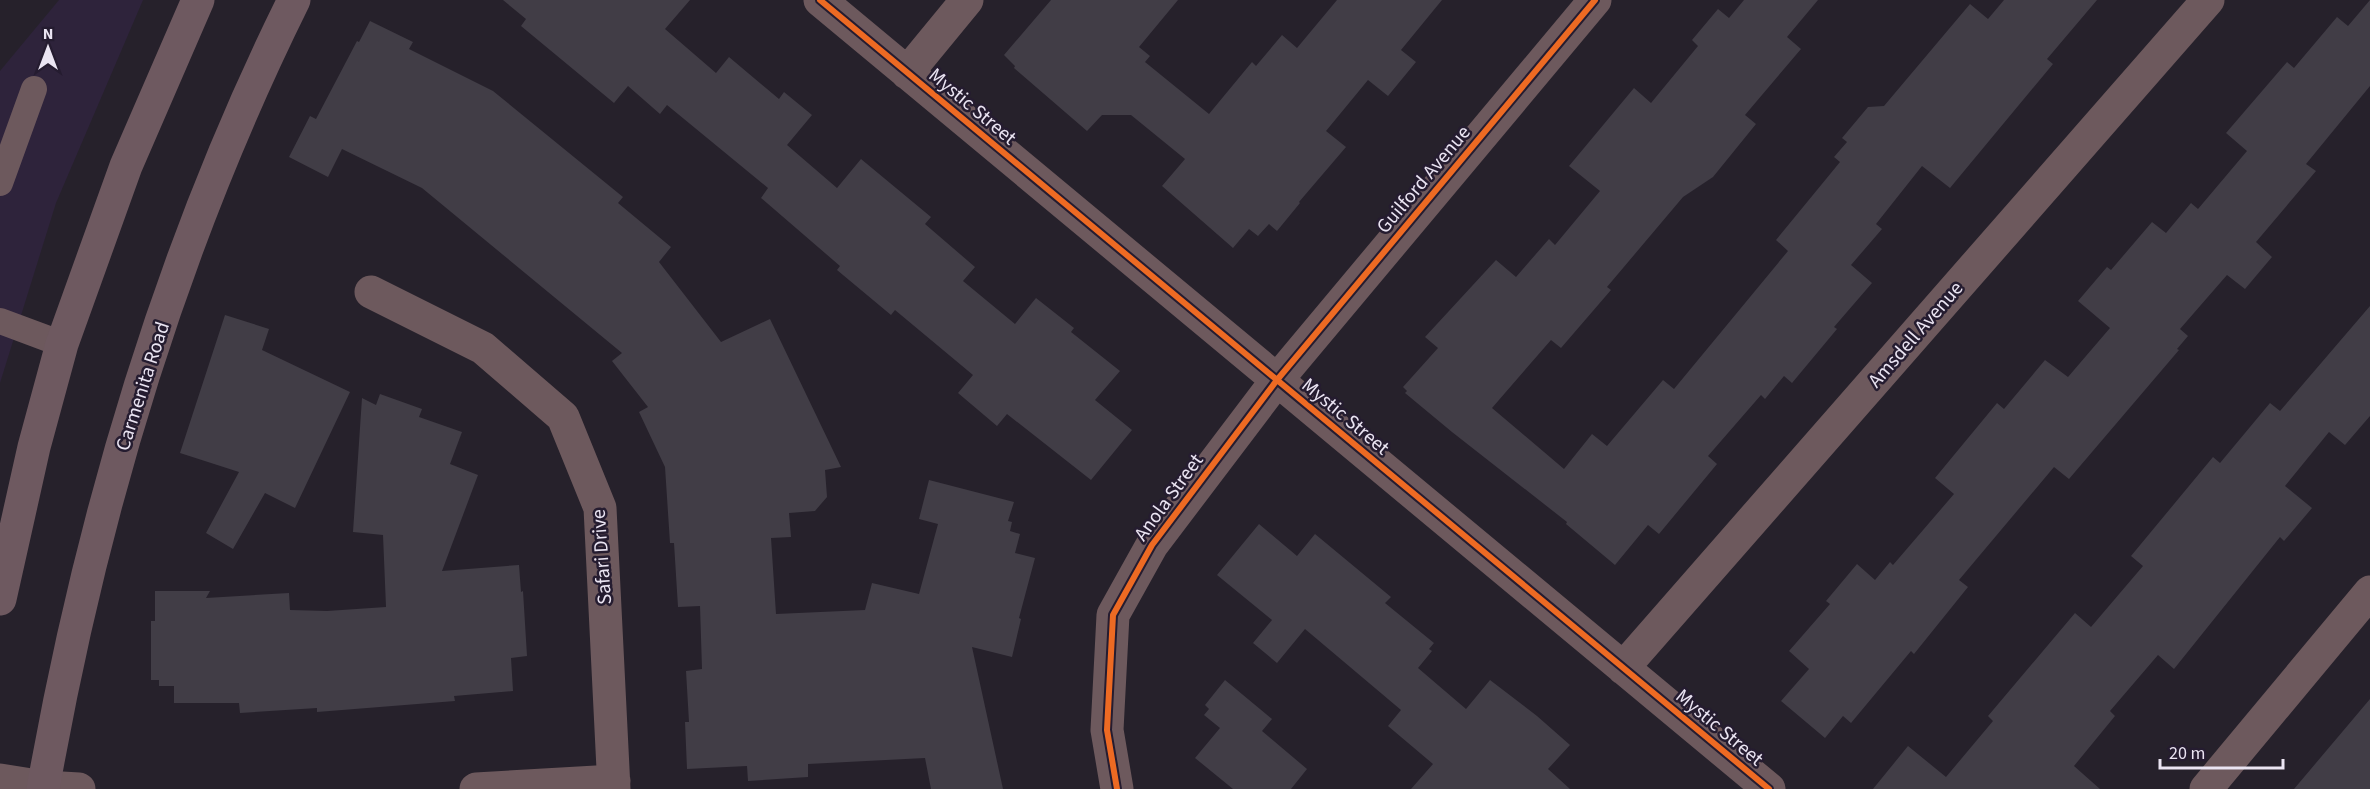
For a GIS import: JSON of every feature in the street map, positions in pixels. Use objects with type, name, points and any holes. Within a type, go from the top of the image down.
[{"type":"main road","points":[[1,585],[34,447],[62,344],[126,166],[198,0]]},
{"type":"main road","name":"Carmenita Road","points":[[43,788],[67,660],[93,548],[119,456],[200,216],[262,64],[294,0]]},
{"type":"street","name":"Mystic Street","points":[[820,0],[1769,789]]},
{"type":"street","points":[[907,72],[967,0]]},
{"type":"street","name":"Guilford Avenue","points":[[1276,380],[1595,0]]},
{"type":"street","name":"Amsdell Avenue","points":[[1623,668],[2208,0]]},
{"type":"street","name":"Safari Drive","points":[[371,292],[483,348],[562,417],[600,508],[614,785]]},
{"type":"street","name":"Anola Street","points":[[1117,789],[1107,730],[1113,615],[1152,545],[1276,380]]},
{"type":"street","points":[[2206,789],[2370,592]]},
{"type":"street","points":[[0,780],[43,788],[79,789]]},
{"type":"street","points":[[476,789],[614,785]]},
{"type":"lane","points":[[0,183],[34,89]]},
{"type":"lane","points":[[0,321],[62,344]]},
{"type":"shaded area","points":[[59,0],[143,0],[56,203],[0,383],[0,71]]},
{"type":"building","points":[[503,0],[690,0],[665,29],[716,73],[729,57],[779,99],[784,92],[812,115],[787,145],[837,188],[861,159],[931,217],[925,224],[975,267],[963,281],[1015,324],[1036,298],[1074,328],[1071,332],[1120,371],[1095,400],[1132,430],[1091,480],[1007,414],[997,426],[958,393],[973,375],[895,310],[891,315],[837,270],[840,266],[761,198],[768,188],[667,105],[660,114],[628,86],[614,103],[521,26],[526,19]]},
{"type":"building","points":[[1051,0],[1178,0],[1139,47],[1150,56],[1145,62],[1209,114],[1252,62],[1256,66],[1282,35],[1297,48],[1337,0],[1442,0],[1401,50],[1416,62],[1388,96],[1368,80],[1326,131],[1346,147],[1277,231],[1269,224],[1258,236],[1249,229],[1233,248],[1162,186],[1185,159],[1131,115],[1102,115],[1087,131],[1014,68],[1015,66],[1004,55]]},
{"type":"building","points":[[1744,0],[1818,0],[1787,37],[1801,49],[1745,115],[1756,124],[1713,177],[1683,197],[1607,287],[1611,290],[1561,348],[1551,340],[1492,408],[1564,469],[1592,434],[1607,446],[1663,380],[1674,389],[1788,251],[1776,240],[1840,162],[1834,157],[1847,142],[1842,138],[1868,107],[1884,106],[1970,4],[1988,19],[2004,0],[2097,0],[2047,59],[2053,64],[1950,188],[1922,166],[1876,224],[1882,229],[1851,265],[1872,283],[1834,327],[1837,329],[1792,383],[1784,376],[1765,399],[1761,395],[1708,456],[1717,464],[1659,534],[1648,525],[1615,565],[1566,524],[1567,522],[1405,393],[1407,391],[1403,387],[1438,348],[1425,337],[1496,260],[1516,277],[1549,239],[1555,245],[1600,191],[1569,166],[1634,88],[1651,103],[1698,46],[1692,40],[1718,9],[1729,18]]},
{"type":"building","points":[[2370,0],[2370,86],[2306,164],[2316,171],[2256,242],[2272,257],[2245,289],[2227,275],[2180,329],[2188,336],[2177,349],[2179,350],[2069,479],[2054,467],[1959,580],[1968,587],[1914,654],[1911,651],[1851,723],[1843,716],[1825,738],[1781,701],[1809,669],[1789,651],[1830,604],[1826,601],[1857,564],[1875,580],[1890,562],[1893,565],[1954,494],[1935,478],[1997,403],[2004,409],[2045,360],[2068,377],[2110,328],[2078,301],[2107,267],[2111,270],[2152,222],[2166,233],[2191,203],[2198,209],[2247,151],[2226,133],[2287,62],[2294,68],[2337,17],[2348,26]]},
{"type":"building","points":[[370,21],[413,42],[409,49],[493,91],[623,197],[618,203],[671,247],[659,262],[721,342],[770,319],[841,467],[825,470],[827,497],[815,511],[789,513],[791,537],[771,538],[776,614],[865,610],[872,583],[919,594],[938,524],[919,519],[929,480],[1014,502],[1008,521],[1012,522],[1010,531],[1020,534],[1015,553],[1035,558],[1019,618],[1021,619],[1012,657],[972,647],[1003,789],[931,789],[925,758],[808,764],[808,777],[748,781],[747,766],[687,769],[685,722],[689,722],[686,671],[702,669],[700,606],[678,607],[674,543],[670,543],[665,467],[639,412],[648,407],[612,361],[622,353],[422,188],[342,149],[328,177],[289,157],[310,116],[316,119]]},
{"type":"building","points":[[2370,306],[2370,416],[2345,445],[2329,432],[2285,486],[2312,508],[2284,541],[2280,537],[2174,669],[2158,655],[2110,711],[2115,716],[2074,766],[2100,789],[1873,789],[1908,746],[1946,777],[1993,721],[1988,716],[2075,613],[2091,627],[2143,566],[2131,556],[2213,457],[2220,463],[2270,403],[2280,411]]},
{"type":"building","points":[[225,315],[269,329],[262,350],[350,392],[295,508],[265,493],[233,549],[206,533],[239,472],[180,453]]},
{"type":"building","points":[[380,394],[422,409],[419,417],[462,432],[450,464],[478,475],[442,571],[519,565],[527,656],[511,658],[513,691],[454,696],[455,701],[317,712],[317,708],[240,713],[239,703],[174,703],[174,686],[159,686],[159,680],[151,680],[151,621],[155,621],[155,591],[210,591],[206,598],[289,593],[290,610],[327,611],[386,607],[383,535],[353,532],[362,398],[376,405]]},
{"type":"building","points":[[1259,524],[1297,556],[1315,534],[1391,597],[1385,603],[1434,643],[1429,649],[1432,651],[1418,668],[1466,709],[1490,680],[1537,716],[1570,745],[1548,769],[1570,789],[1411,789],[1433,764],[1388,726],[1401,710],[1305,629],[1277,663],[1253,643],[1272,620],[1217,575]]},
{"type":"building","points":[[1225,680],[1272,719],[1262,731],[1307,769],[1291,789],[1233,789],[1195,758],[1220,728],[1204,715],[1209,709],[1205,705]]},
{"type":"building","points":[[2370,699],[2370,789],[2294,789]]},
{"type":"cycle path","points":[[820,0],[1769,789]]},
{"type":"cycle path","points":[[1117,789],[1107,730],[1113,615],[1152,545],[1277,380],[1595,0]]}]
